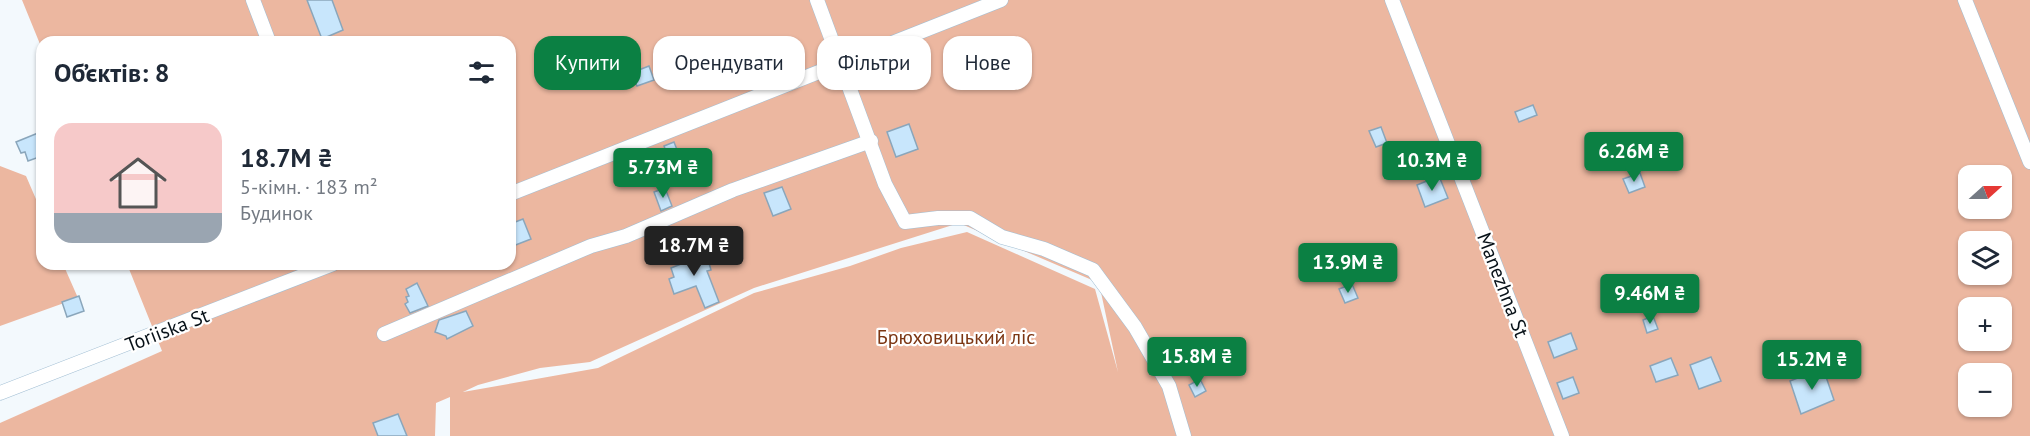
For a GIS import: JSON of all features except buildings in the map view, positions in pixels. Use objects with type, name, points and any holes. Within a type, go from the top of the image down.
[{"type":"street","points":[[253,0],[267,36]]},
{"type":"street","points":[[817,0],[830,36]]},
{"type":"street","points":[[910,36],[1001,0]]},
{"type":"street","name":"Manezhna St","points":[[1392,0],[1562,436]]},
{"type":"street","points":[[1965,0],[2030,162]]},
{"type":"street","points":[[516,192],[817,73]]},
{"type":"street","points":[[850,90],[885,184],[905,222],[938,218],[970,218],[1002,237],[1044,249],[1093,270],[1135,327],[1169,386],[1184,436]]},
{"type":"street","points":[[384,334],[591,246],[626,236],[733,190],[871,141]]},
{"type":"street","name":"Toriiska St","points":[[0,393],[318,270]]},
{"type":"green space","name":"Брюховицький ліс","points":[[22,0],[2030,0],[2030,436],[450,436],[450,397],[436,403],[435,436],[0,436],[0,423],[162,351],[129,270],[516,270],[516,36],[37,36]],"holes":[[[959,223],[1099,283],[1118,372],[1095,289],[967,232],[901,248],[850,266],[754,293],[598,368],[463,392],[478,385],[540,368],[590,362],[754,288]]]},
{"type":"green space","points":[[0,166],[26,176],[36,199],[36,270],[66,270],[78,298],[0,326]]}]
